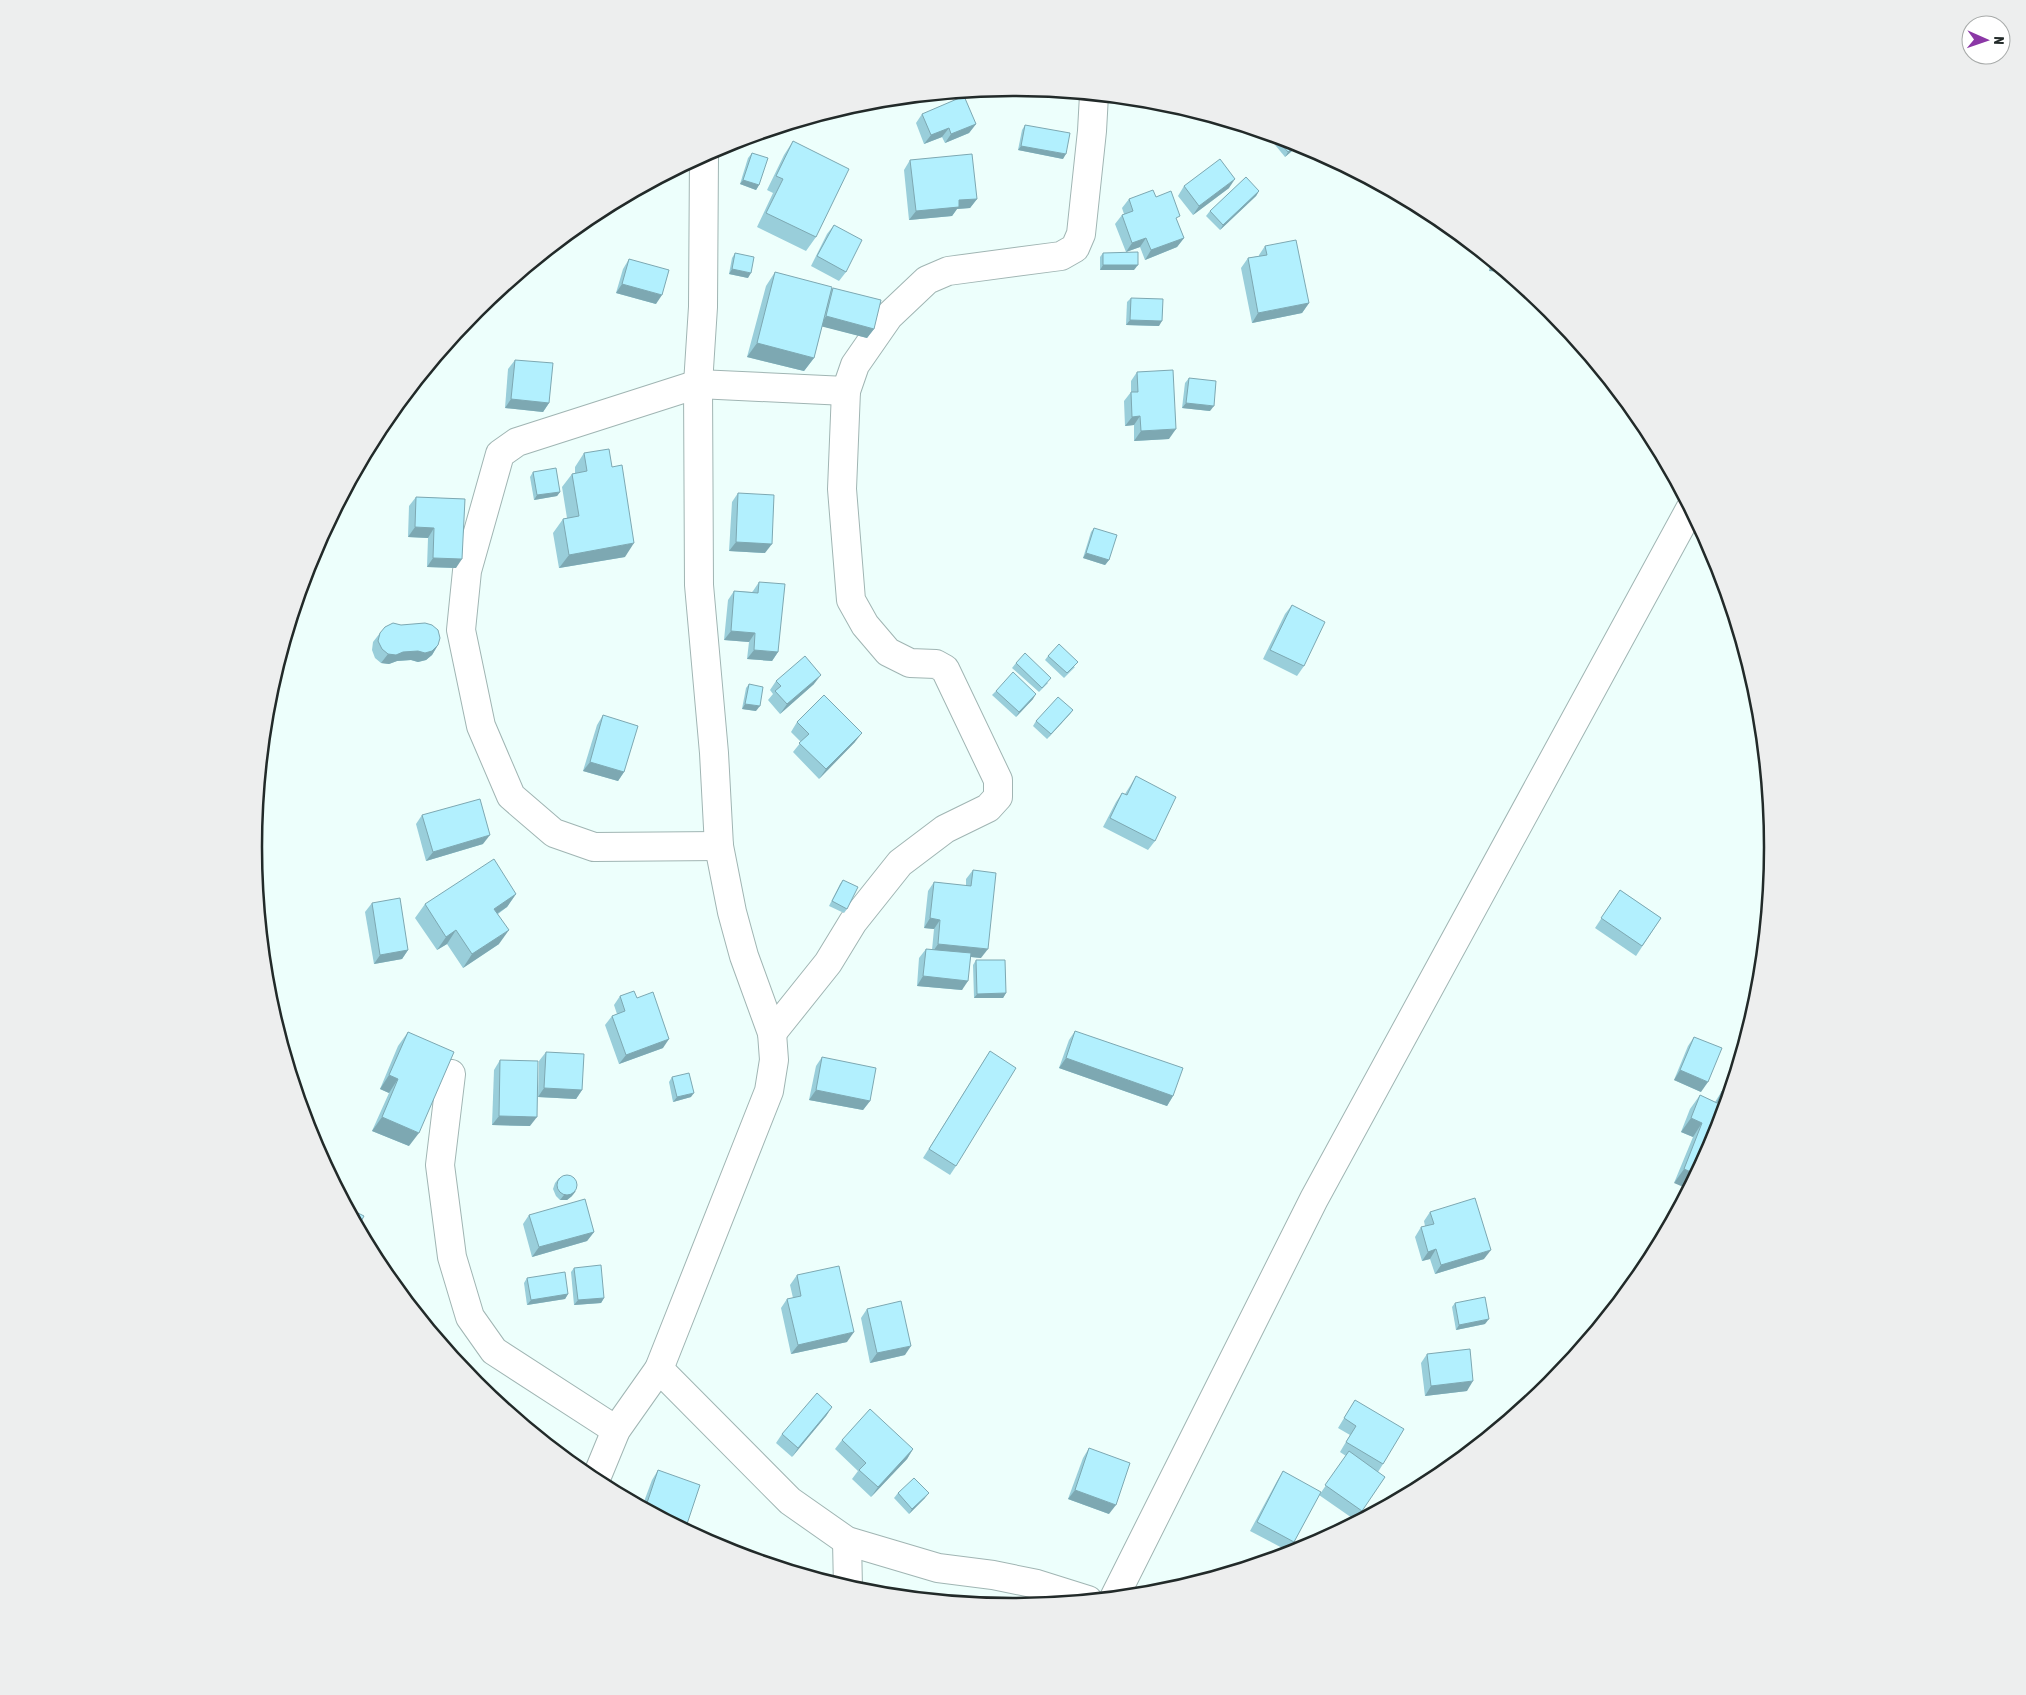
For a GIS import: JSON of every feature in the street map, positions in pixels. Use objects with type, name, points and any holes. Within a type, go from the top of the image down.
[{"type":"street","points":[[772,1033],[828,963],[853,922],[900,863],[945,829],[988,808],[998,797],[998,780],[946,669],[936,664],[910,663],[888,652],[865,625],[850,600],[842,489],[846,391],[855,366],[889,316],[927,280],[948,271],[1061,256],[1075,248],[1081,234],[1094,101]]},
{"type":"street","points":[[598,1474],[616,1430],[659,1369],[769,1091],[774,1060],[772,1033],[744,956],[732,912],[719,846],[714,753],[699,585],[698,384],[703,306],[704,163]]},
{"type":"street","points":[[719,846],[594,847],[554,833],[511,796],[482,726],[461,630],[467,571],[500,454],[517,442],[698,384],[846,391]]},
{"type":"street","points":[[1118,1591],[1314,1199],[1687,515]]},
{"type":"street","points":[[450,1074],[440,1165],[452,1257],[470,1317],[494,1351],[616,1430]]},
{"type":"street","points":[[659,1369],[790,1502],[847,1541],[938,1568],[993,1575],[1037,1584],[1074,1596]]},
{"type":"street","points":[[847,1541],[848,1580]]},
{"type":"building","points":[[965,98],[976,124],[951,134],[949,128],[931,135],[922,114],[958,99]]},
{"type":"building","points":[[1025,125],[1070,133],[1066,154],[1021,146]]},
{"type":"building","points":[[793,141],[849,169],[816,237],[766,213],[783,179],[776,176]]},
{"type":"building","points":[[752,153],[768,158],[759,185],[743,180]]},
{"type":"building","points":[[972,154],[977,199],[959,200],[959,207],[916,211],[910,160]]},
{"type":"building","points":[[1220,159],[1235,179],[1199,206],[1184,186]]},
{"type":"building","points":[[1246,177],[1259,191],[1223,225],[1210,211]]},
{"type":"building","points":[[1153,190],[1156,197],[1171,191],[1180,216],[1176,218],[1184,238],[1151,250],[1146,238],[1132,243],[1122,215],[1133,211],[1129,199]]},
{"type":"building","points":[[834,225],[862,240],[846,272],[817,256]]},
{"type":"building","points":[[1296,240],[1309,303],[1258,313],[1248,258],[1267,255],[1265,246]]},
{"type":"building","points":[[1138,252],[1138,265],[1103,265],[1103,253]]},
{"type":"building","points":[[735,253],[754,257],[751,273],[732,269]]},
{"type":"building","points":[[629,259],[669,270],[662,295],[622,284]]},
{"type":"building","points":[[775,272],[832,287],[814,358],[757,343]]},
{"type":"building","points":[[833,288],[881,300],[874,329],[826,316]]},
{"type":"building","points":[[1131,298],[1163,299],[1162,321],[1130,320]]},
{"type":"building","points":[[515,360],[553,363],[549,403],[511,399]]},
{"type":"building","points":[[1173,370],[1176,429],[1141,431],[1140,416],[1132,417],[1131,392],[1138,392],[1137,372]]},
{"type":"building","points":[[1189,378],[1216,381],[1214,406],[1186,403]]},
{"type":"building","points":[[609,449],[612,467],[622,465],[634,543],[569,555],[563,519],[579,516],[572,474],[587,471],[584,453]]},
{"type":"building","points":[[556,468],[560,492],[537,495],[533,472]]},
{"type":"building","points":[[738,493],[774,495],[772,544],[736,542]]},
{"type":"building","points":[[416,497],[465,499],[462,559],[433,558],[434,528],[415,527]]},
{"type":"building","points":[[1094,528],[1117,535],[1109,560],[1086,553]]},
{"type":"building","points":[[759,582],[785,584],[778,652],[754,650],[755,633],[731,631],[734,591],[758,593]]},
{"type":"building","points":[[1292,605],[1325,622],[1304,666],[1270,650]]},
{"type":"building","points":[[393,623],[401,625],[425,623],[432,625],[438,630],[440,638],[438,645],[432,651],[425,653],[418,651],[403,652],[396,655],[388,654],[382,649],[378,641],[380,633],[385,627]]},
{"type":"building","points":[[1059,644],[1078,662],[1067,673],[1048,656]]},
{"type":"building","points":[[1025,653],[1051,678],[1042,688],[1016,663]]},
{"type":"building","points":[[805,656],[821,675],[787,704],[775,691],[781,686],[776,681]]},
{"type":"building","points":[[1013,672],[1036,694],[1019,712],[996,691]]},
{"type":"building","points":[[749,684],[763,687],[760,706],[745,704]]},
{"type":"building","points":[[824,695],[862,733],[826,769],[799,743],[809,734],[797,722]]},
{"type":"building","points":[[1058,697],[1073,710],[1051,734],[1036,721]]},
{"type":"building","points":[[603,715],[638,726],[624,772],[590,762]]},
{"type":"building","points":[[1136,776],[1176,797],[1155,841],[1110,818],[1122,793],[1127,795]]},
{"type":"building","points":[[480,799],[490,835],[433,852],[422,815]]},
{"type":"building","points":[[494,859],[516,894],[494,909],[509,930],[472,954],[456,930],[446,937],[425,904]]},
{"type":"building","points":[[973,870],[996,873],[988,949],[938,944],[940,920],[930,918],[934,882],[971,886]]},
{"type":"building","points":[[843,880],[858,887],[847,909],[832,901]]},
{"type":"building","points":[[1620,890],[1661,918],[1642,946],[1601,918]]},
{"type":"building","points":[[400,898],[408,950],[380,955],[372,903]]},
{"type":"building","points":[[926,949],[971,953],[968,981],[923,976]]},
{"type":"building","points":[[976,960],[1005,960],[1006,993],[977,994]]},
{"type":"building","points":[[634,991],[637,998],[653,992],[669,1039],[626,1055],[612,1016],[625,1011],[620,996]]},
{"type":"building","points":[[1075,1031],[1183,1068],[1173,1096],[1066,1058]]},
{"type":"building","points":[[408,1032],[454,1052],[419,1133],[382,1117],[398,1079],[389,1075]]},
{"type":"building","points":[[1694,1037],[1722,1048],[1708,1082],[1680,1070]]},
{"type":"building","points":[[990,1051],[1016,1068],[956,1166],[929,1149]]},
{"type":"building","points":[[546,1052],[584,1054],[582,1090],[544,1088]]},
{"type":"building","points":[[822,1057],[876,1068],[870,1101],[816,1090]]},
{"type":"building","points":[[500,1060],[538,1061],[537,1117],[499,1116]]},
{"type":"building","points":[[689,1073],[694,1093],[677,1097],[672,1077]]},
{"type":"building","points":[[1723,1091],[1691,1172],[1684,1169],[1702,1123],[1691,1118],[1700,1095],[1717,1103]]},
{"type":"building","points":[[567,1175],[574,1178],[577,1185],[574,1192],[567,1195],[560,1192],[557,1185],[560,1178]]},
{"type":"building","points":[[1475,1198],[1491,1250],[1441,1265],[1436,1249],[1428,1252],[1421,1227],[1434,1224],[1430,1212]]},
{"type":"building","points":[[585,1199],[594,1232],[539,1247],[529,1215]]},
{"type":"building","points":[[356,1212],[364,1216],[361,1221]]},
{"type":"building","points":[[601,1265],[604,1298],[578,1300],[574,1268]]},
{"type":"building","points":[[839,1266],[854,1332],[798,1345],[787,1299],[801,1296],[797,1275]]},
{"type":"building","points":[[565,1272],[568,1294],[531,1300],[527,1278]]},
{"type":"building","points":[[1485,1297],[1489,1319],[1459,1325],[1455,1303]]},
{"type":"building","points":[[901,1301],[911,1346],[877,1353],[867,1309]]},
{"type":"building","points":[[1470,1349],[1473,1381],[1431,1386],[1427,1354]]},
{"type":"building","points":[[817,1393],[832,1407],[798,1448],[782,1434]]},
{"type":"building","points":[[1355,1400],[1404,1429],[1383,1464],[1346,1442],[1356,1426],[1344,1418]]},
{"type":"building","points":[[870,1409],[913,1449],[878,1487],[859,1470],[866,1463],[842,1440]]},
{"type":"building","points":[[1089,1448],[1130,1463],[1116,1505],[1075,1490]]},
{"type":"building","points":[[1349,1451],[1385,1477],[1362,1511],[1325,1485]]},
{"type":"building","points":[[658,1470],[700,1485],[687,1524],[647,1503]]},
{"type":"building","points":[[1283,1471],[1321,1492],[1294,1542],[1257,1522]]},
{"type":"building","points":[[914,1478],[929,1493],[912,1509],[898,1493]]}]
